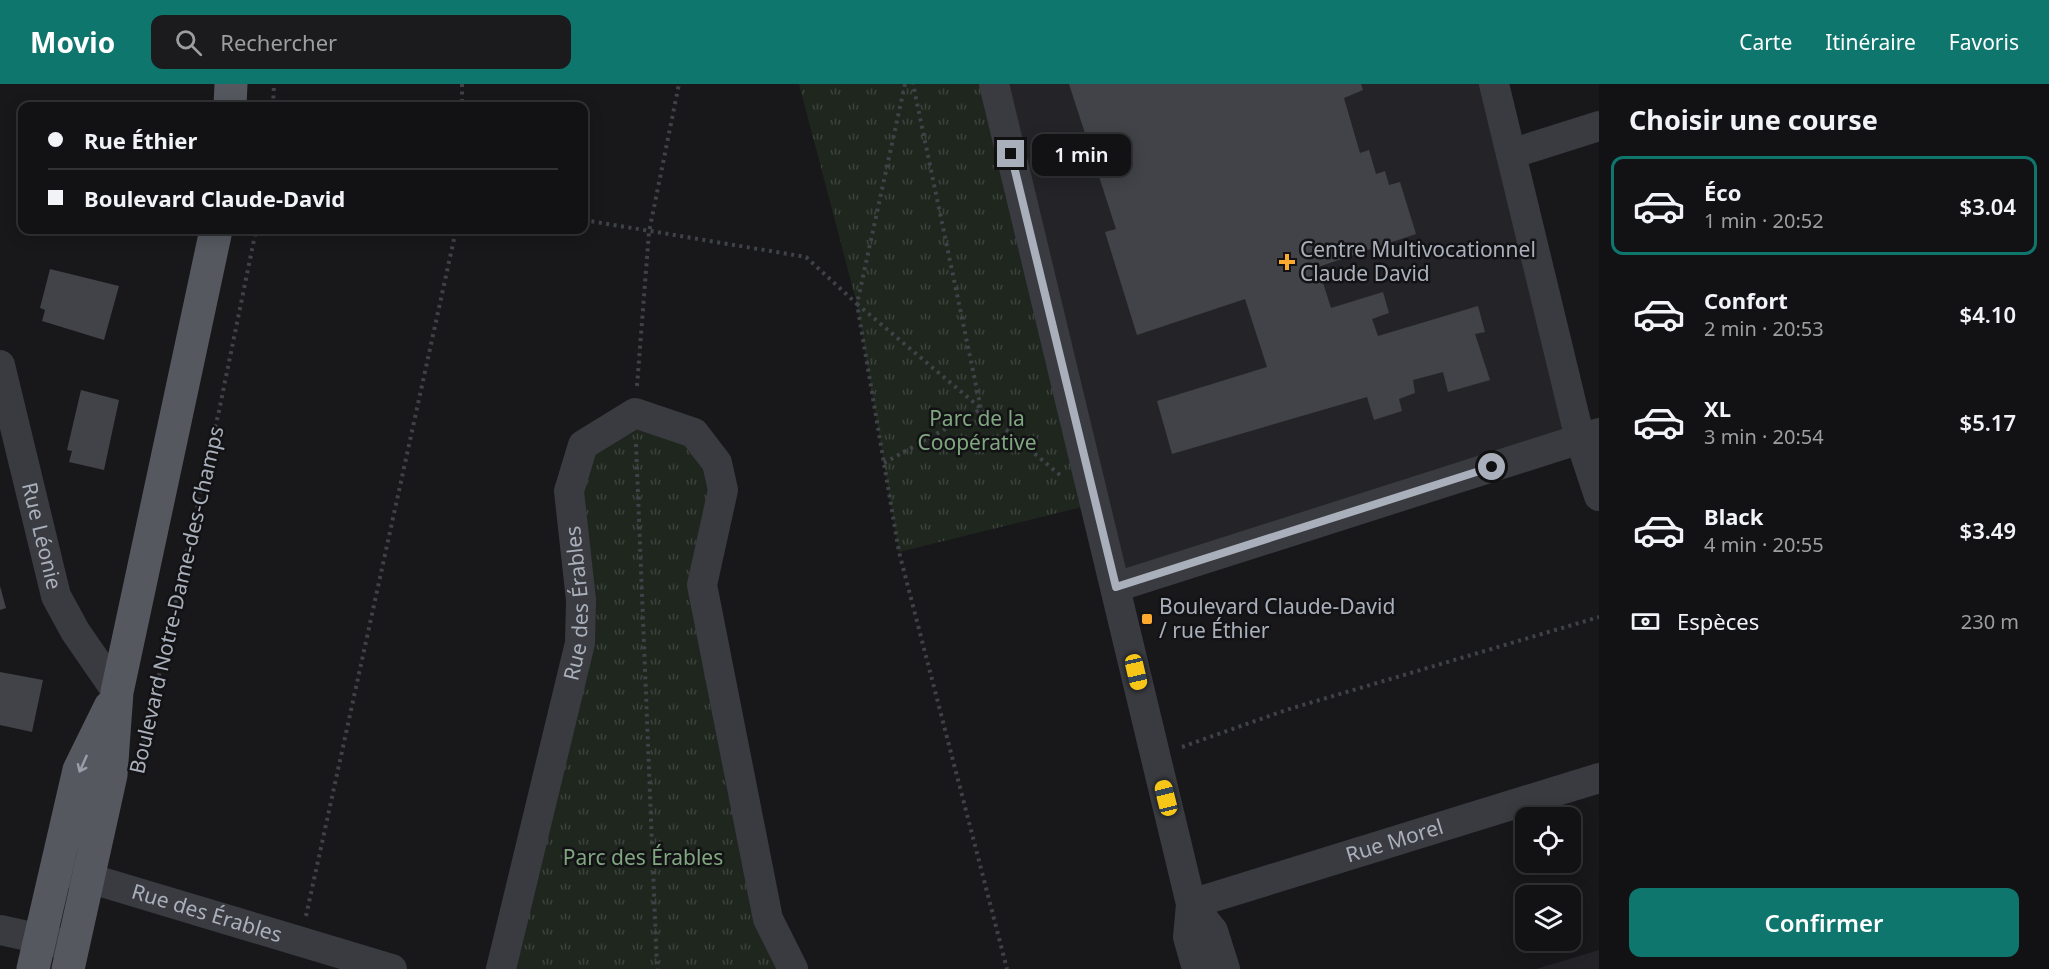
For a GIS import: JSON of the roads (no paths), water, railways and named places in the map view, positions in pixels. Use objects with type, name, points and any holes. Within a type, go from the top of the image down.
[{"type":"main road","points":[[230,102],[231,84]]},
{"type":"main road","name":"Boulevard Notre-Dame-des-Champs","points":[[36,954],[72,873],[111,775],[117,692],[215,234]]},
{"type":"main road","name":"Boulevard Notre-Dame-des-Champs","points":[[71,957],[72,873]]},
{"type":"street","points":[[994,84],[1191,903],[1188,937],[1197,969]]},
{"type":"street","points":[[1494,84],[1511,154],[1590,436],[1599,496]]},
{"type":"street","points":[[1511,154],[1599,126]]},
{"type":"street","name":"Rue Léonie","points":[[0,364],[57,596],[75,631],[117,692]]},
{"type":"street","name":"Rue des Érables","points":[[501,969],[580,643],[582,600],[569,491],[584,445],[635,413],[694,433],[717,463],[723,490],[702,585],[768,919],[793,969]]},
{"type":"street","points":[[1116,587],[1590,436]]},
{"type":"street","name":"Rue Morel","points":[[1191,903],[1599,778]]},
{"type":"street","name":"Rue des Érables","points":[[72,873],[392,969]]},
{"type":"street","points":[[1191,903],[1213,931],[1225,969]]},
{"type":"street","points":[[0,930],[36,954],[71,957]]},
{"type":"place","name":"Centre Multivocationnel Claude David","points":[[1287,262]]},
{"type":"place","name":"Boulevard Claude-David / rue Éthier","points":[[1147,619]]},
{"type":"park label","name":"Parc de la Coopérative","points":[[977,431]]},
{"type":"park label","name":"Parc des Érables","points":[[643,858]]}]
